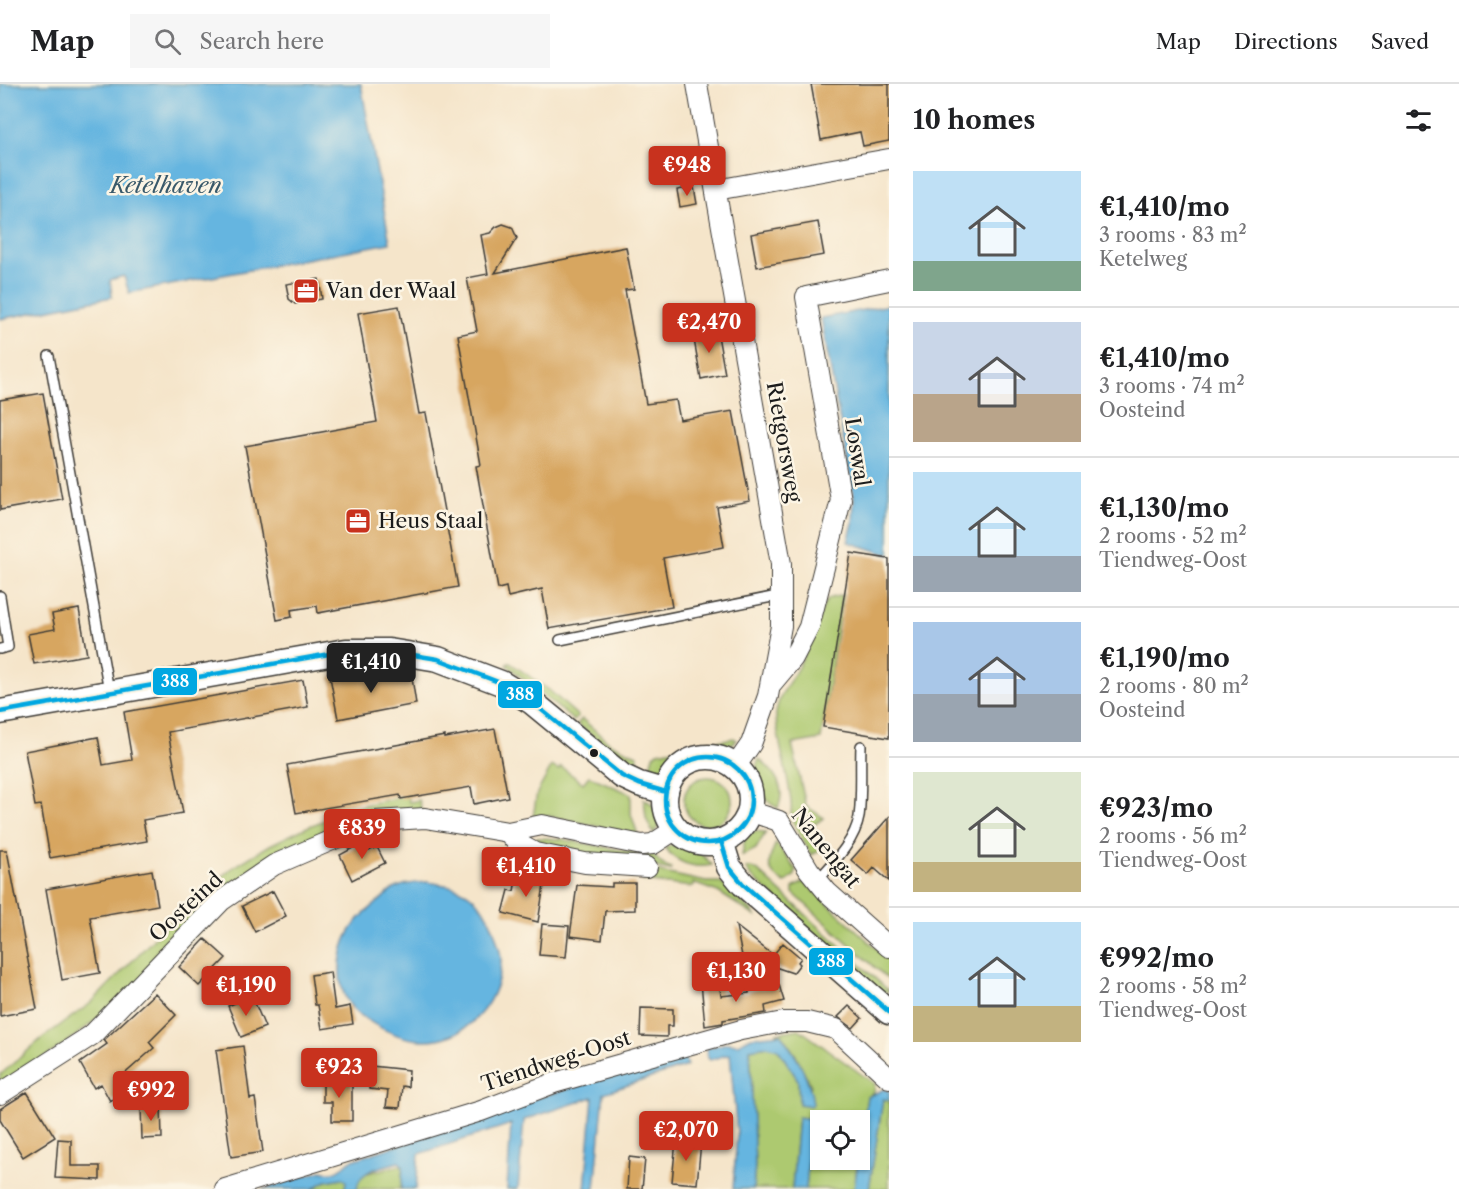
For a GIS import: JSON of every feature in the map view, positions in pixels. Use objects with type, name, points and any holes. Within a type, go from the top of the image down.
[{"type":"street","name":"Rietgorsweg","points":[[697,84],[781,564],[780,634],[770,685],[751,744],[735,767]]},
{"type":"street","points":[[716,190],[889,159]]},
{"type":"street","name":"Loswal","points":[[770,685],[793,658],[809,627],[840,500],[806,297],[889,280]]},
{"type":"street","points":[[0,712],[346,651],[389,651],[438,659],[501,683],[525,697],[622,776],[666,792]]},
{"type":"street","points":[[705,758],[718,759],[735,767],[745,779],[750,795],[749,811],[739,830],[721,841],[705,843],[697,842],[676,829],[667,812],[666,792],[677,771],[693,760],[705,758]]},
{"type":"street","name":"Nanengat","points":[[749,811],[779,822],[817,881],[889,947]]},
{"type":"street","name":"Oosteind","points":[[0,1095],[92,1035],[221,901],[274,865],[376,821],[425,818],[508,832],[542,825],[642,845],[653,844],[676,829]]},
{"type":"street","name":"Oosteind","points":[[508,832],[518,843],[535,853],[585,863],[646,867]]},
{"type":"street","points":[[721,841],[729,867],[743,884],[889,1012]]},
{"type":"street","name":"Tiendweg-Oost","points":[[225,1189],[481,1111],[554,1083],[741,1030],[783,1022],[807,1022],[836,1029],[889,1078]]},
{"type":"lane","points":[[49,356],[109,693]]},
{"type":"lane","points":[[560,640],[782,595]]},
{"type":"lane","points":[[0,596],[8,647],[0,649]]},
{"type":"lane","points":[[817,881],[836,860],[852,836],[859,819],[861,746]]},
{"type":"green space","points":[[842,595],[821,739],[792,744],[806,806],[824,818],[813,825],[824,849],[811,855],[790,816],[791,798],[776,715],[781,697],[805,654],[824,605],[828,599]]},
{"type":"green space","points":[[509,662],[549,690],[578,716],[574,721],[507,665]]},
{"type":"green space","points":[[582,719],[610,743],[637,755],[636,766],[624,760],[577,724]]},
{"type":"green space","points":[[734,738],[737,740],[732,744],[698,750],[667,766],[649,770],[653,756],[658,752]]},
{"type":"green space","points":[[759,759],[778,780],[781,794],[778,808],[766,799],[758,787],[756,773]]},
{"type":"green space","points":[[552,766],[558,770],[561,767],[583,783],[589,776],[631,794],[631,814],[638,835],[549,816],[533,817],[537,793]]},
{"type":"green space","points":[[703,777],[713,777],[725,784],[732,796],[732,806],[725,818],[713,825],[703,825],[688,814],[684,806],[684,796],[695,781]]},
{"type":"green space","points":[[408,796],[409,802],[419,800],[424,819],[295,848],[110,1009],[66,1043],[0,1087],[0,1075],[41,1039],[91,1003],[186,906],[232,868],[270,845],[307,827],[366,804]]},
{"type":"green space","points":[[644,799],[653,806],[659,816],[660,824],[653,834],[646,818]]},
{"type":"green space","points":[[753,831],[766,832],[756,849],[742,856],[745,838]]},
{"type":"green space","points":[[537,838],[561,839],[652,854],[671,870],[548,851],[536,843]]},
{"type":"green space","points":[[776,843],[796,870],[795,875],[785,883],[771,871],[770,861]]},
{"type":"green space","points":[[672,845],[694,850],[712,865],[686,864],[675,858],[665,848]]},
{"type":"green space","points":[[646,869],[706,882],[720,882],[755,916],[718,892],[693,883],[692,887],[643,881]]},
{"type":"green space","points":[[746,869],[757,870],[889,991],[881,993],[750,875]]},
{"type":"green space","points":[[804,882],[889,960],[889,980],[793,893],[793,888]]},
{"type":"green space","points":[[799,1029],[875,1084],[874,1092],[867,1097],[865,1110],[810,1110],[810,1119],[798,1117],[792,1189],[753,1189],[755,1165],[750,1049],[768,1046],[778,1048],[798,1080],[799,1104],[811,1086],[797,1057],[781,1034],[776,1033]]},
{"type":"green space","points":[[883,1099],[889,1100],[889,1189],[869,1189]]},
{"type":"green space","points":[[810,1142],[810,1170],[857,1170],[854,1189],[806,1189]]},
{"type":"green space","points":[[403,1165],[401,1189],[357,1189],[357,1183],[363,1174]]},
{"type":"green space","points":[[342,1178],[346,1181],[345,1189],[312,1189],[326,1181]]},
{"type":"water","name":"Ketelhaven","points":[[0,84],[361,84],[390,243],[129,293],[124,276],[110,280],[112,297],[0,319]]},
{"type":"water","points":[[889,305],[889,555],[848,542],[853,523],[854,497],[821,318]]},
{"type":"water","points":[[427,882],[460,889],[479,904],[492,925],[501,960],[493,993],[486,1007],[476,1018],[465,1028],[452,1035],[421,1040],[406,1038],[391,1032],[353,1009],[346,998],[340,973],[343,946],[348,934],[360,918],[393,889],[407,884]]},
{"type":"water","points":[[781,1034],[802,1068],[813,1104],[811,1106],[799,1104],[798,1080],[778,1049],[768,1046],[750,1049],[755,1165],[753,1189],[733,1189],[737,1134],[730,1054],[710,1060],[707,1057],[707,1048],[727,1043],[738,1044],[751,1037]]},
{"type":"water","points":[[683,1053],[687,1066],[604,1093],[595,1189],[585,1189],[593,1097],[524,1120],[518,1189],[507,1189],[511,1124],[419,1154],[416,1189],[401,1189],[403,1166],[399,1162],[367,1173],[358,1182],[357,1189],[345,1189],[346,1181],[342,1178],[326,1181],[312,1189],[262,1189],[321,1171],[333,1172],[350,1161],[461,1124],[471,1125],[483,1122],[502,1108],[643,1069]]},
{"type":"water","points":[[884,1089],[889,1091],[889,1100],[883,1099],[869,1189],[854,1189],[857,1170],[870,1170],[870,1110],[865,1110],[867,1097]]},
{"type":"water","points":[[798,1117],[810,1119],[806,1189],[792,1189]]},
{"type":"building","points":[[811,84],[889,84],[889,141],[863,146],[860,132],[821,140]]},
{"type":"building","points":[[694,187],[697,204],[680,207],[677,190]]},
{"type":"building","points":[[818,222],[824,255],[757,267],[751,234]]},
{"type":"building","points":[[503,224],[512,227],[517,238],[495,273],[626,247],[634,289],[625,290],[646,404],[676,400],[680,420],[733,411],[750,501],[717,507],[724,547],[663,558],[672,607],[549,629],[542,589],[508,597],[506,587],[498,589],[476,466],[481,465],[458,335],[477,331],[467,278],[488,274],[481,235],[490,233]]},
{"type":"building","points":[[319,279],[322,299],[295,304],[289,299],[286,284]]},
{"type":"building","points":[[399,306],[419,414],[426,413],[458,587],[318,613],[317,606],[291,610],[292,617],[277,620],[245,446],[377,422],[358,313]]},
{"type":"building","points":[[717,330],[725,374],[701,379],[693,334]]},
{"type":"building","points":[[43,393],[62,499],[0,510],[0,400]]},
{"type":"building","points":[[851,553],[889,559],[889,738],[823,727]]},
{"type":"building","points":[[79,609],[87,655],[34,664],[28,634],[55,629],[52,614]]},
{"type":"building","points":[[345,674],[412,678],[416,704],[338,719],[330,677]]},
{"type":"building","points":[[303,680],[308,707],[168,732],[183,813],[143,820],[147,841],[50,858],[41,805],[35,806],[25,751],[98,737],[103,765],[132,760],[124,712]]},
{"type":"building","points":[[495,729],[508,797],[474,804],[471,787],[401,799],[400,795],[296,813],[287,765]]},
{"type":"building","points":[[889,817],[889,881],[874,868],[868,875],[851,860]]},
{"type":"building","points":[[364,842],[369,851],[377,847],[385,863],[352,880],[340,855]]},
{"type":"building","points":[[0,850],[7,850],[37,1009],[0,1016]]},
{"type":"building","points":[[152,870],[158,905],[90,917],[100,973],[62,980],[46,889]]},
{"type":"building","points":[[517,874],[545,879],[538,922],[503,913],[509,890],[514,891]]},
{"type":"building","points":[[612,883],[635,883],[635,910],[605,911],[602,940],[570,936],[577,885],[612,887]]},
{"type":"building","points":[[273,891],[286,916],[255,932],[242,906]]},
{"type":"building","points":[[542,924],[569,926],[566,957],[539,955]]},
{"type":"building","points":[[736,926],[773,955],[783,943],[801,958],[798,962],[800,964],[793,973],[742,956]]},
{"type":"building","points":[[205,939],[226,958],[199,986],[179,967]]},
{"type":"building","points":[[330,972],[335,1009],[350,1006],[353,1024],[322,1029],[318,1005],[315,1005],[311,975]]},
{"type":"building","points":[[719,981],[721,996],[749,993],[749,991],[779,985],[784,1001],[765,1006],[766,1013],[723,1020],[723,1023],[705,1026],[701,982]]},
{"type":"building","points":[[155,993],[176,1015],[149,1042],[154,1048],[120,1078],[127,1091],[110,1101],[101,1084],[94,1088],[80,1063],[107,1044],[104,1040]]},
{"type":"building","points":[[252,996],[265,1027],[241,1037],[228,1006]]},
{"type":"building","points":[[849,1006],[862,1018],[853,1028],[838,1017]]},
{"type":"building","points":[[641,1008],[673,1009],[673,1026],[667,1026],[667,1037],[640,1036]]},
{"type":"building","points":[[243,1046],[250,1099],[255,1098],[263,1152],[231,1157],[216,1050]]},
{"type":"building","points":[[371,1066],[409,1070],[408,1087],[402,1086],[400,1108],[386,1107],[388,1091],[369,1089]]},
{"type":"building","points":[[323,1080],[352,1080],[352,1121],[332,1121],[332,1102],[323,1102]]},
{"type":"building","points":[[27,1092],[55,1137],[23,1157],[0,1120],[0,1109]]},
{"type":"building","points":[[141,1106],[161,1106],[162,1138],[142,1139]]},
{"type":"building","points":[[58,1139],[71,1140],[71,1166],[100,1166],[100,1180],[55,1178]]},
{"type":"building","points":[[676,1140],[701,1142],[697,1184],[672,1182]]},
{"type":"building","points":[[629,1157],[645,1159],[642,1189],[627,1189]]},
{"type":"transit line","name":"388","points":[[0,712],[346,651],[389,651],[438,659],[501,683],[532,702],[622,776],[666,792]]},
{"type":"transit line","name":"388","points":[[708,757],[724,761],[738,770],[747,784],[751,800],[747,816],[738,830],[724,839],[708,843],[692,839],[678,830],[669,816],[665,800],[669,784],[678,770],[692,761],[708,757]]},
{"type":"transit line","name":"388","points":[[721,841],[729,867],[743,884],[889,1012]]},
{"type":"place","name":"Van der Waal","points":[[306,291]]},
{"type":"place","name":"Heus Staal","points":[[358,521]]}]
